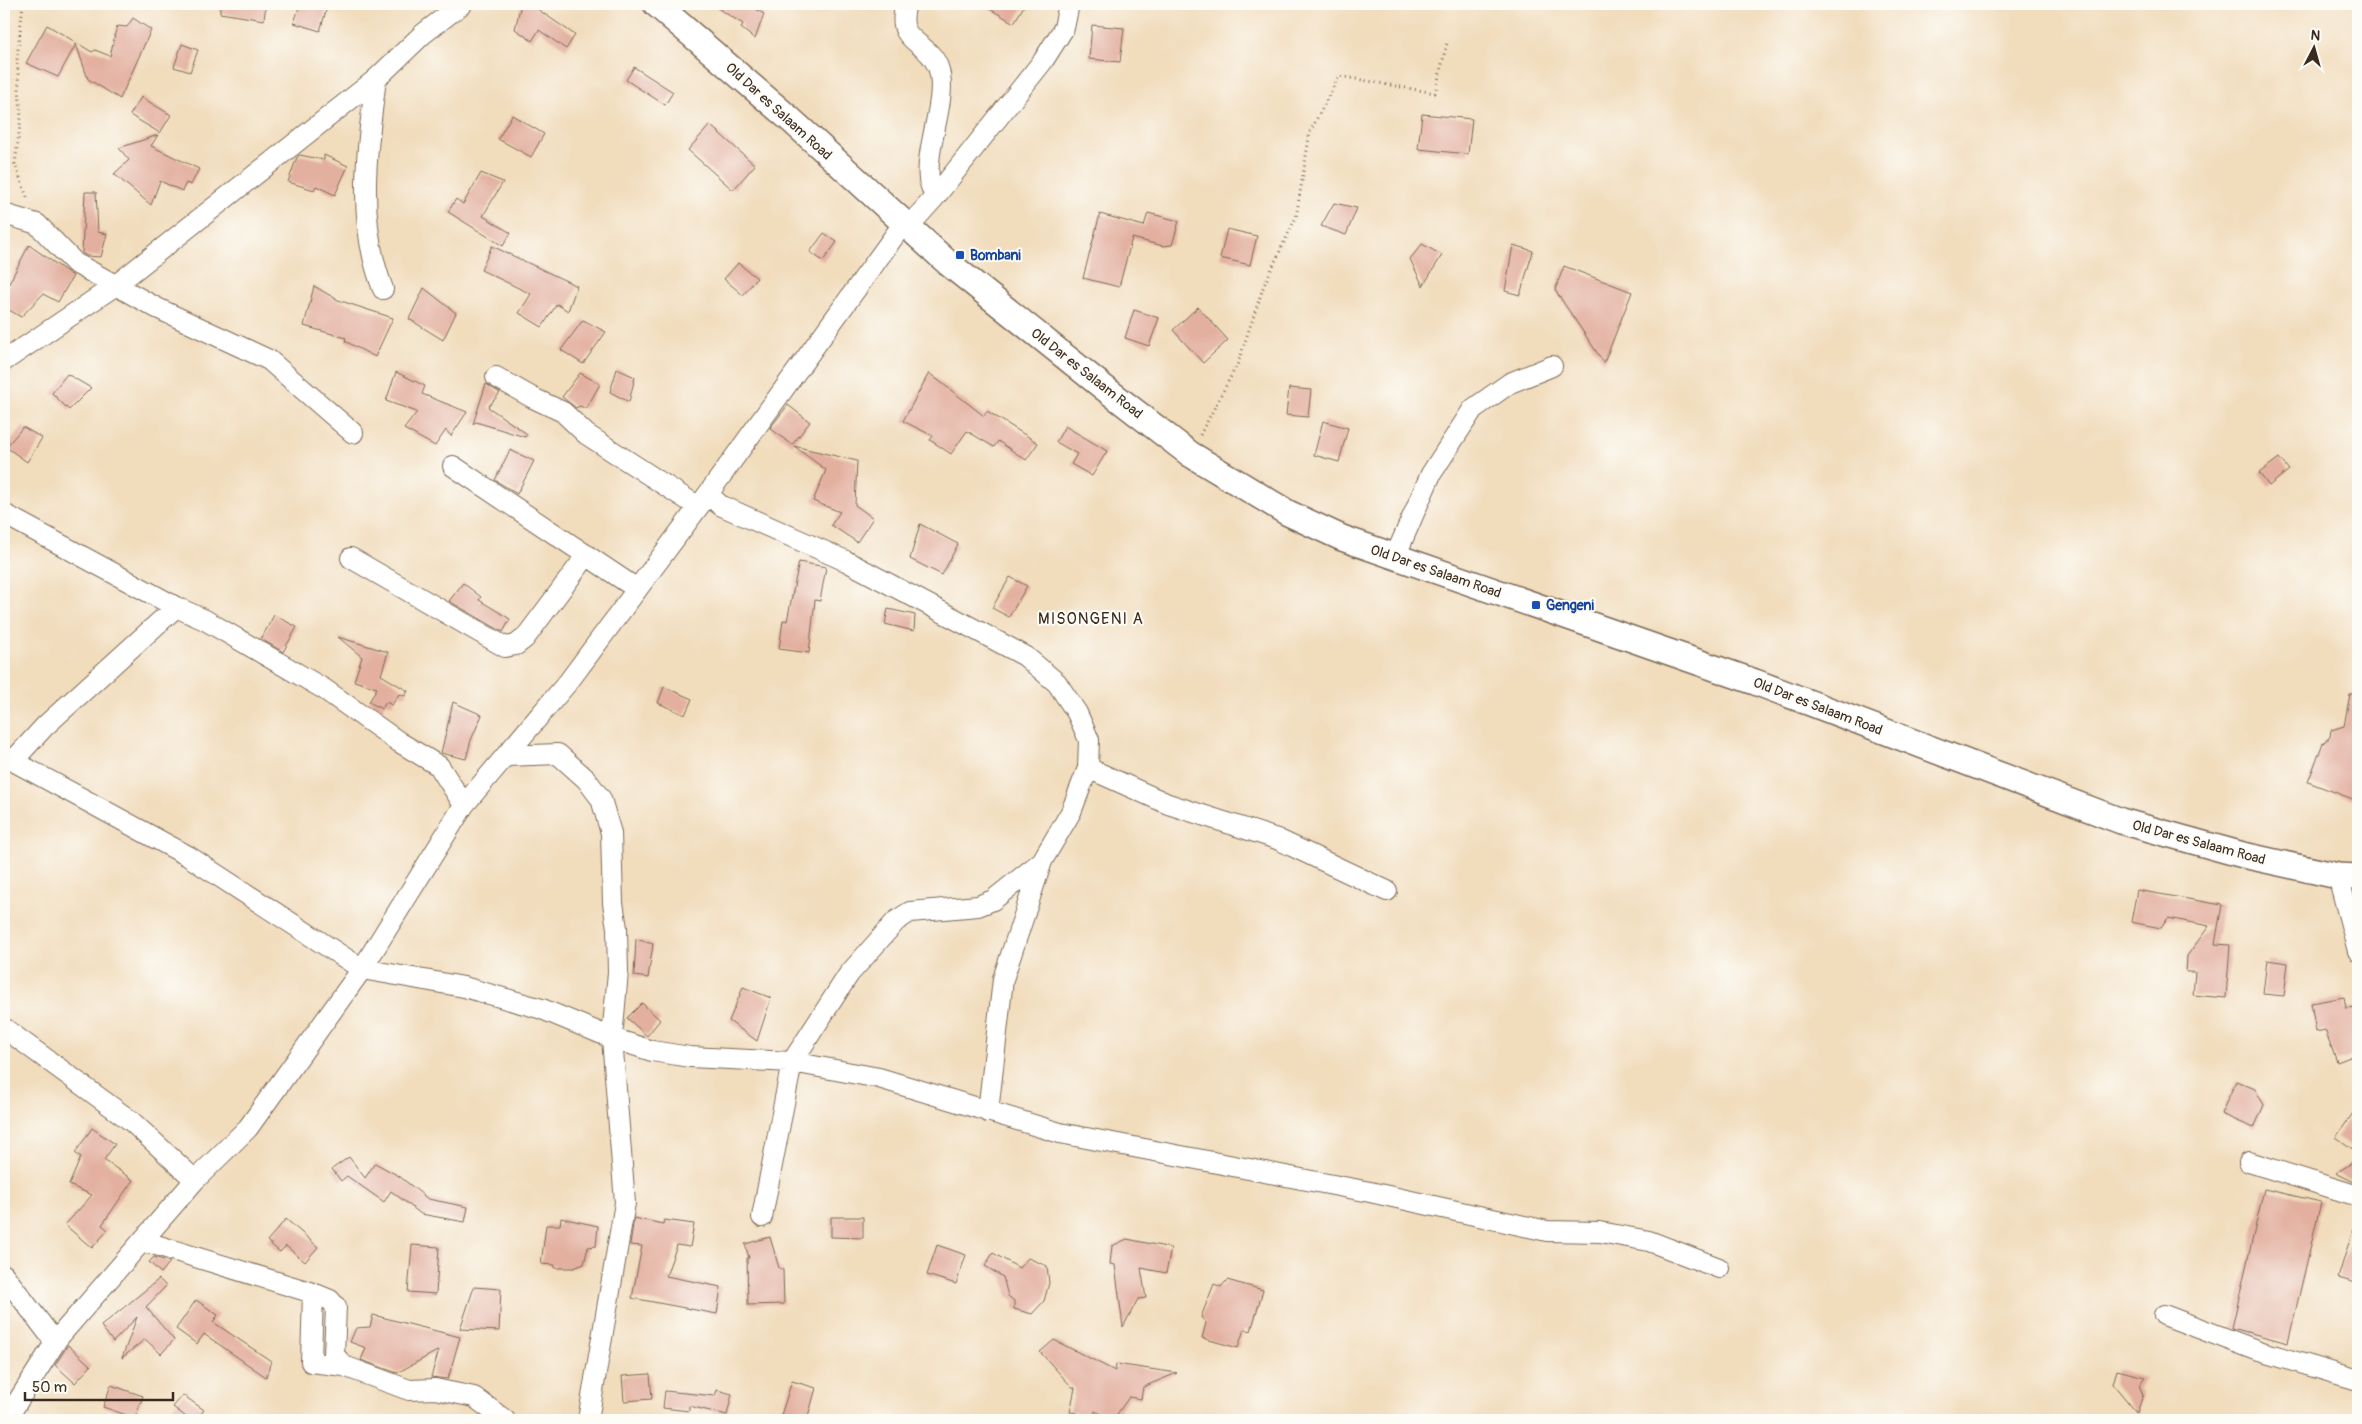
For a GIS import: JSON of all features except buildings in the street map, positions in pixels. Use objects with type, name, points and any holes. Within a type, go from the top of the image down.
[{"type":"street","points":[[4,361],[116,284],[376,79],[423,34],[462,4]]},
{"type":"street","name":"Old Dar es Salaam Road","points":[[656,4],[784,114],[948,263],[1190,454],[1288,513],[1342,538],[1755,682],[2122,821],[2244,855],[2348,877]]},
{"type":"street","points":[[906,4],[902,21],[906,33],[912,41],[934,58],[939,69],[938,108],[929,180],[935,197]]},
{"type":"street","points":[[6,1420],[55,1342],[195,1180],[248,1128],[362,969],[464,805],[569,681],[906,225],[935,197],[1043,61],[1064,28],[1069,4]]},
{"type":"street","points":[[376,79],[369,139],[366,211],[367,235],[383,289]]},
{"type":"street","points":[[4,214],[37,224],[75,262],[157,308],[269,360],[354,432]]},
{"type":"street","points":[[1395,557],[1431,474],[1474,409],[1510,383],[1552,366]]},
{"type":"street","points":[[496,377],[563,412],[586,434],[703,500],[720,505],[846,561],[1025,656],[1057,683],[1077,713],[1089,740],[1088,768],[1071,812],[1042,861],[1003,979],[988,1112]]},
{"type":"street","points":[[453,466],[637,589]]},
{"type":"street","points":[[4,514],[176,607],[205,620],[324,689],[399,742],[440,766],[464,805]]},
{"type":"street","points":[[351,558],[505,647],[516,645],[525,638],[587,555]]},
{"type":"street","points":[[176,607],[8,758],[188,856],[362,969],[481,992],[542,1009],[612,1038],[652,1051],[690,1057],[792,1062],[879,1078],[1060,1133],[1370,1192],[1547,1231],[1600,1232],[1649,1241],[1718,1268]]},
{"type":"street","points":[[506,756],[558,754],[586,779],[600,799],[611,833],[613,903],[617,928],[618,972],[612,1038],[625,1203],[588,1420]]},
{"type":"street","points":[[1088,768],[1168,804],[1277,839],[1387,891]]},
{"type":"street","points":[[762,1217],[792,1062],[849,974],[896,921],[910,912],[978,906],[993,900],[1042,861]]},
{"type":"street","points":[[2348,877],[2358,951]]},
{"type":"street","points":[[4,1028],[131,1121],[195,1180]]},
{"type":"street","points":[[2248,1162],[2358,1196]]},
{"type":"street","points":[[143,1241],[313,1293],[330,1300],[336,1307],[334,1355],[344,1366],[410,1390],[434,1389],[474,1397],[505,1420]]},
{"type":"street","points":[[4,1275],[55,1342]]},
{"type":"street","points":[[2164,1315],[2259,1351],[2358,1380]]},
{"type":"path","points":[[23,4],[17,58],[21,118],[15,164],[37,224]]},
{"type":"path","points":[[1190,454],[1238,363],[1264,285],[1296,217],[1310,132],[1339,76],[1435,93],[1447,44]]},
{"type":"place","name":"Bombani","points":[[960,255]]},
{"type":"place","name":"Gengeni","points":[[1536,605]]},
{"type":"district","name":"MISONGENI A","points":[[1091,618]]}]
